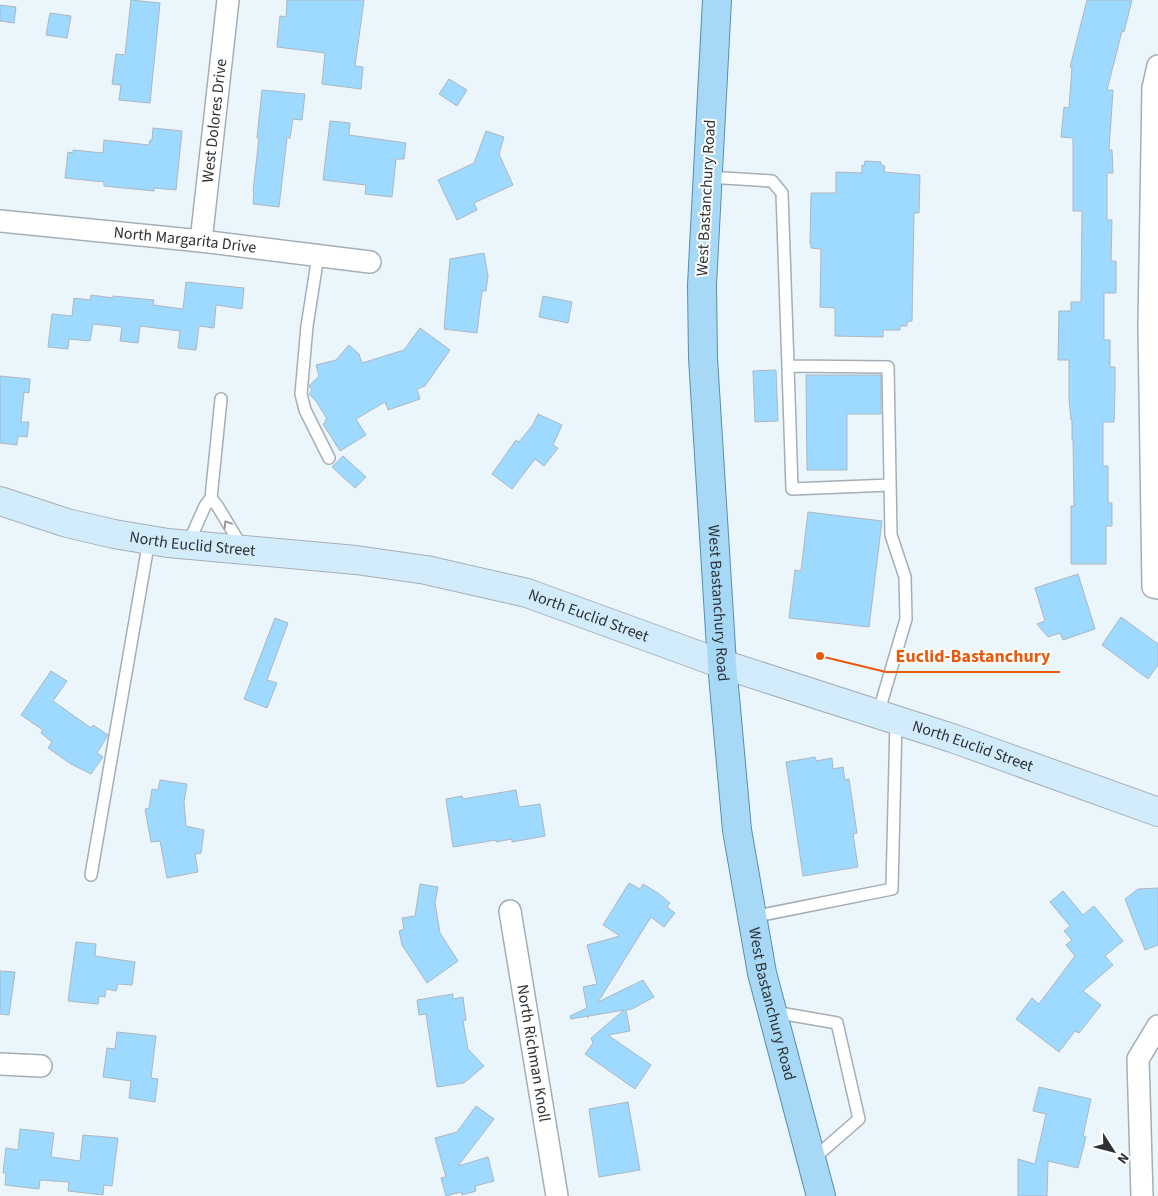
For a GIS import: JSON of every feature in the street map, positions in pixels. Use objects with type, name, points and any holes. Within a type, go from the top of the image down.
[{"type":"main road","name":"West Bastanchury Road","points":[[717,0],[702,285],[703,358],[722,664],[737,830],[762,973],[821,1196]]},
{"type":"main road","name":"North Euclid Street","points":[[0,501],[67,523],[114,534],[187,545],[356,560],[426,570],[527,593],[722,664],[955,739],[1158,812]]},
{"type":"street","name":"West Dolores Drive","points":[[200,241],[228,0]]},
{"type":"street","points":[[1156,588],[1153,88],[1158,66]]},
{"type":"street","name":"North Margarita Drive","points":[[0,221],[200,241],[370,262]]},
{"type":"street","name":"North Richman Knoll","points":[[510,911],[557,1196]]},
{"type":"street","points":[[1142,1196],[1138,1059],[1158,1026]]},
{"type":"street","points":[[0,1064],[41,1066]]},
{"type":"lane","points":[[707,177],[772,181],[782,193],[792,489],[890,486]]},
{"type":"lane","points":[[318,256],[307,326],[301,394],[305,410],[329,458]]},
{"type":"lane","points":[[752,917],[892,889],[887,717],[906,619],[905,577],[891,535],[888,367],[788,366]]},
{"type":"lane","points":[[187,545],[205,506],[211,498],[221,399]]},
{"type":"lane","points":[[211,498],[244,550]]},
{"type":"lane","points":[[91,874],[149,540]]},
{"type":"lane","points":[[772,1012],[838,1024],[859,1119],[811,1160]]},
{"type":"building","points":[[131,0],[160,3],[150,103],[119,100],[121,85],[112,84],[116,54],[125,55]]},
{"type":"building","points":[[287,0],[364,0],[355,66],[363,67],[361,89],[322,84],[325,53],[277,47],[280,16],[286,17]]},
{"type":"building","points":[[1087,0],[1132,0],[1107,90],[1113,90],[1109,150],[1112,150],[1113,173],[1107,173],[1107,220],[1112,220],[1111,261],[1116,261],[1116,293],[1104,293],[1104,340],[1110,340],[1110,367],[1115,367],[1114,422],[1103,422],[1103,466],[1108,466],[1108,503],[1112,503],[1112,526],[1106,526],[1106,564],[1071,564],[1071,506],[1074,506],[1069,360],[1058,360],[1059,311],[1071,311],[1071,302],[1081,302],[1082,211],[1073,211],[1073,138],[1061,137],[1064,107],[1069,108],[1072,67],[1070,67]]},
{"type":"building","points":[[0,5],[16,7],[14,23],[0,21]]},
{"type":"building","points":[[50,13],[71,16],[67,38],[46,35]]},
{"type":"building","points":[[449,79],[467,90],[457,106],[439,94]]},
{"type":"building","points":[[262,90],[305,94],[302,120],[293,119],[290,138],[287,138],[279,207],[253,204]]},
{"type":"building","points":[[330,121],[350,123],[349,135],[406,143],[404,159],[396,159],[392,197],[365,194],[366,185],[323,180]]},
{"type":"building","points":[[153,128],[182,131],[176,190],[154,188],[154,191],[104,186],[104,182],[65,178],[68,152],[73,153],[73,150],[103,153],[104,140],[149,145],[150,140],[152,140]]},
{"type":"building","points":[[486,131],[504,137],[499,154],[513,185],[474,203],[477,210],[457,220],[438,180],[474,163]]},
{"type":"building","points":[[865,161],[881,162],[881,165],[885,166],[884,172],[920,175],[919,213],[914,213],[912,321],[907,322],[907,326],[900,326],[900,330],[883,330],[883,337],[835,336],[835,308],[820,307],[821,249],[811,248],[810,244],[811,193],[836,193],[836,172],[862,173],[862,165],[864,166]]},
{"type":"building","points":[[484,253],[488,276],[486,291],[482,291],[477,333],[444,329],[450,259]]},
{"type":"building","points":[[186,282],[244,288],[242,309],[216,305],[214,328],[199,326],[196,350],[178,348],[180,331],[140,326],[138,343],[120,341],[122,327],[93,324],[90,341],[69,339],[68,349],[48,347],[52,314],[72,316],[74,298],[90,300],[91,295],[154,300],[153,305],[183,309]]},
{"type":"building","points":[[543,296],[572,302],[568,323],[539,317]]},
{"type":"building","points":[[420,328],[450,350],[425,386],[417,389],[420,399],[388,410],[385,402],[356,419],[366,435],[340,451],[323,424],[327,419],[316,401],[309,394],[312,390],[309,386],[319,376],[316,365],[336,360],[349,345],[359,354],[362,363],[404,350]]},
{"type":"building","points":[[776,370],[778,421],[755,422],[753,371]]},
{"type":"building","points":[[806,375],[881,375],[881,414],[847,414],[847,470],[807,470]]},
{"type":"building","points":[[0,376],[30,379],[29,393],[24,392],[21,422],[29,422],[27,437],[18,436],[17,445],[0,443]]},
{"type":"building","points":[[538,414],[562,425],[553,445],[558,448],[544,466],[535,459],[512,489],[492,474],[516,440],[519,442],[532,426]]},
{"type":"building","points":[[343,456],[366,477],[355,488],[332,467]]},
{"type":"building","points":[[808,512],[882,521],[869,627],[789,618],[795,570],[801,571]]},
{"type":"building","points":[[1078,574],[1095,629],[1063,640],[1060,633],[1048,637],[1037,624],[1045,621],[1035,588]]},
{"type":"building","points":[[1121,617],[1158,644],[1158,665],[1148,679],[1102,645]]},
{"type":"building","points":[[275,618],[288,623],[267,680],[277,683],[267,708],[244,699]]},
{"type":"building","points":[[51,671],[67,681],[53,701],[91,728],[93,725],[108,735],[97,753],[103,757],[91,774],[71,764],[48,748],[52,742],[41,733],[43,730],[21,715]]},
{"type":"building","points":[[815,757],[816,761],[832,758],[833,769],[843,767],[845,780],[849,779],[857,833],[853,834],[858,867],[803,876],[786,762]]},
{"type":"building","points":[[160,780],[187,784],[184,802],[186,826],[204,830],[201,853],[195,854],[198,872],[167,878],[160,841],[151,842],[145,809],[149,808],[152,789],[158,790]]},
{"type":"building","points":[[516,790],[519,807],[540,804],[545,836],[512,842],[512,839],[496,842],[496,840],[453,847],[446,799],[462,796],[463,799]]},
{"type":"building","points":[[629,883],[640,889],[643,884],[658,893],[670,903],[667,907],[675,913],[664,927],[651,917],[598,1002],[643,980],[654,997],[632,1009],[626,1010],[630,1031],[608,1035],[651,1065],[635,1089],[585,1054],[593,1043],[591,1038],[624,1010],[589,1016],[588,1018],[588,1016],[571,1019],[570,1016],[587,1008],[583,987],[597,984],[587,945],[620,936],[603,925]]},
{"type":"building","points":[[420,884],[438,887],[435,903],[440,933],[458,961],[427,983],[402,945],[399,931],[404,929],[402,918],[415,916]]},
{"type":"building","points":[[1158,888],[1158,945],[1145,950],[1125,899],[1138,889]]},
{"type":"building","points":[[1063,891],[1083,915],[1094,906],[1123,941],[1105,956],[1113,965],[1083,991],[1101,1005],[1079,1033],[1075,1031],[1059,1052],[1016,1019],[1032,998],[1039,1004],[1075,956],[1066,945],[1072,940],[1064,931],[1070,926],[1050,902]]},
{"type":"building","points":[[76,942],[96,944],[95,956],[135,962],[132,985],[118,984],[116,991],[106,989],[105,997],[99,996],[98,1004],[68,1001]]},
{"type":"building","points":[[0,971],[15,972],[9,1015],[0,1014]]},
{"type":"building","points":[[453,994],[453,999],[463,997],[466,1020],[463,1021],[468,1049],[484,1066],[464,1083],[437,1087],[426,1014],[419,1015],[417,1000]]},
{"type":"building","points":[[117,1032],[156,1036],[151,1078],[158,1079],[155,1102],[129,1098],[131,1081],[103,1077],[107,1048],[115,1049]]},
{"type":"building","points":[[1039,1087],[1091,1099],[1083,1136],[1086,1137],[1078,1168],[1048,1161],[1047,1196],[1018,1196],[1018,1159],[1035,1164],[1046,1114],[1033,1111]]},
{"type":"building","points":[[628,1102],[640,1170],[599,1177],[589,1109]]},
{"type":"building","points":[[476,1106],[494,1119],[458,1166],[488,1157],[494,1181],[475,1186],[476,1191],[462,1195],[461,1192],[446,1196],[441,1178],[446,1177],[435,1138],[457,1132]]},
{"type":"building","points":[[20,1129],[54,1133],[51,1157],[80,1161],[83,1135],[118,1138],[112,1186],[104,1185],[103,1195],[68,1191],[69,1182],[40,1180],[39,1189],[5,1185],[6,1173],[3,1173],[6,1148],[18,1150]]},
{"type":"place","name":"Euclid-Bastanchury","points":[[820,656]]}]
